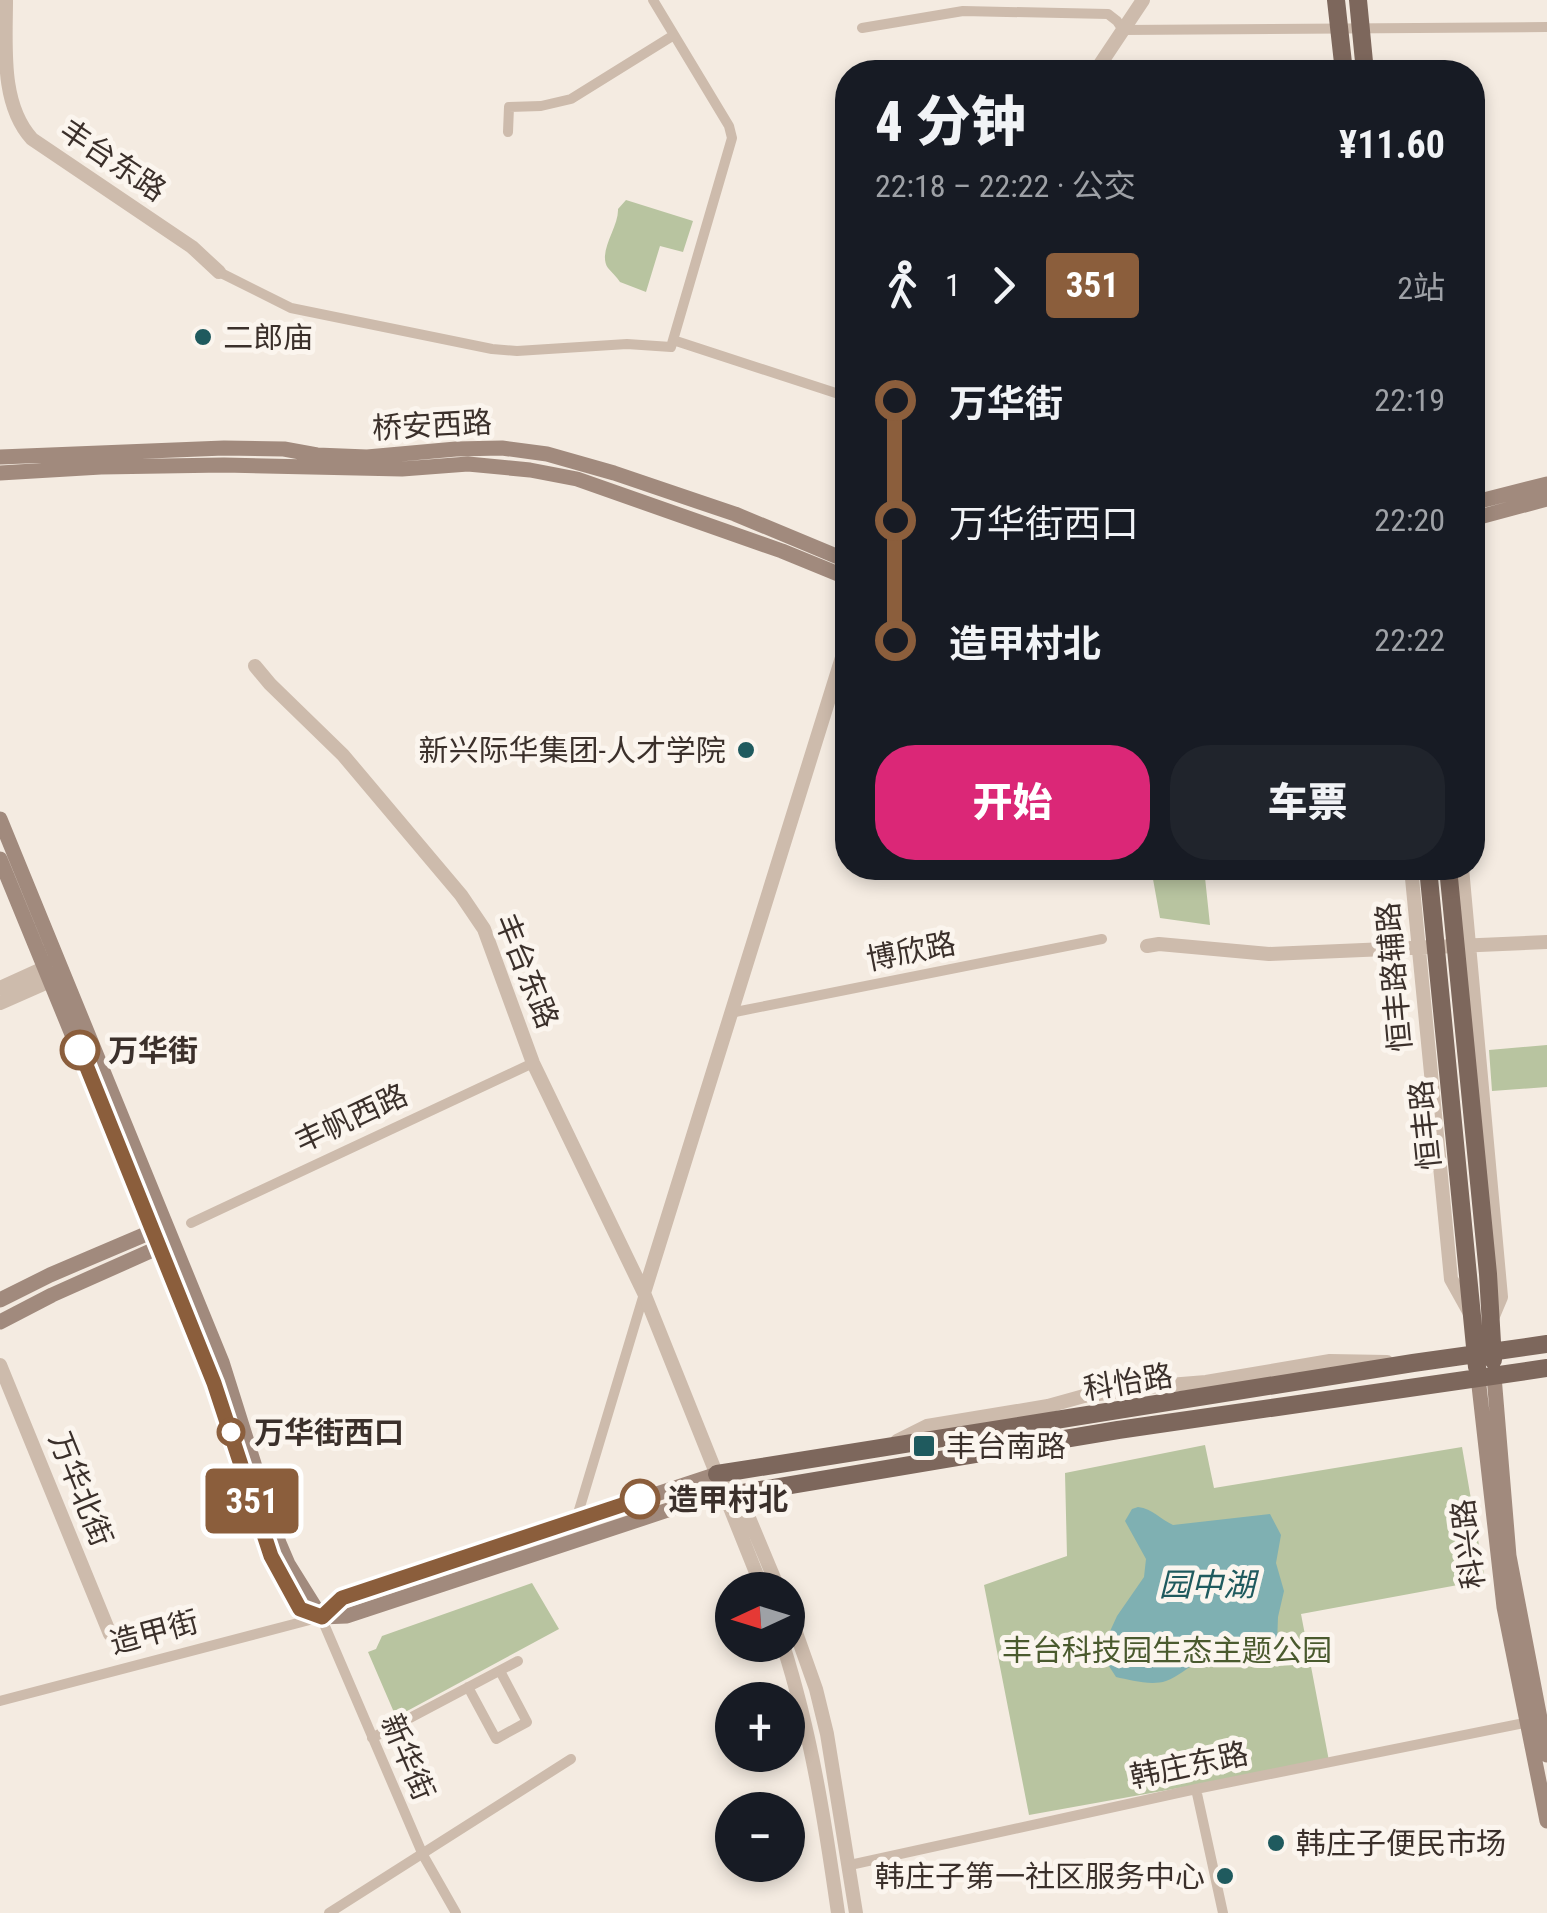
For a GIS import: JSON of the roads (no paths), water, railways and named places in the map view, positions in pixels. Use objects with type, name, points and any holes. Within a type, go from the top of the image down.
[{"type":"main road","points":[[1336,0],[1343,60]]},
{"type":"main road","points":[[1358,0],[1364,60]]},
{"type":"main road","name":"桥安西路","points":[[0,457],[284,448],[317,455],[367,457],[502,448],[547,454],[614,473],[736,514],[835,556]]},
{"type":"main road","name":"桥安西路","points":[[0,473],[224,465],[402,469],[468,464],[530,470],[576,479],[835,573]]},
{"type":"main road","points":[[1485,500],[1547,484]]},
{"type":"main road","points":[[1485,516],[1547,499]]},
{"type":"main road","points":[[0,819],[55,971],[162,1237],[232,1392],[278,1542],[322,1617]]},
{"type":"main road","points":[[0,859],[55,971]]},
{"type":"main road","name":"恒丰路","points":[[1428,880],[1427,947],[1471,1315],[1484,1353],[1486,1376]]},
{"type":"main road","name":"恒丰路","points":[[1450,880],[1464,946],[1491,1322],[1484,1353]]},
{"type":"main road","points":[[0,1300],[50,1275],[162,1237]]},
{"type":"main road","points":[[0,1322],[162,1237]]},
{"type":"main road","name":"科怡路","points":[[718,1474],[1547,1344]]},
{"type":"main road","name":"科怡路","points":[[732,1495],[1118,1430],[1547,1368]]},
{"type":"main road","name":"科兴路","points":[[1486,1376],[1497,1566],[1534,1721],[1547,1821]]},
{"type":"main road","name":"造甲街","points":[[322,1617],[342,1598],[718,1474]]},
{"type":"main road","name":"造甲街","points":[[322,1617],[348,1616],[677,1507],[732,1495]]},
{"type":"main road","name":"科兴路","points":[[1534,1721],[1547,1755]]},
{"type":"street","name":"丰台东路","points":[[6,0],[3,73],[21,129],[192,247],[219,272]]},
{"type":"street","points":[[652,0],[730,126],[732,138],[672,344]]},
{"type":"street","points":[[1104,60],[1142,0]]},
{"type":"street","points":[[862,28],[962,11],[1108,14],[1123,30]]},
{"type":"street","points":[[1123,30],[1547,27]]},
{"type":"street","points":[[508,132],[510,107],[541,106],[571,98],[674,35]]},
{"type":"street","points":[[219,272],[291,308],[492,349],[672,344],[835,393]]},
{"type":"street","name":"丰台东路","points":[[255,666],[343,755],[474,912],[484,929],[534,1063],[644,1293]]},
{"type":"street","points":[[576,1520],[835,679]]},
{"type":"street","name":"恒丰路辅路","points":[[1413,880],[1427,947]]},
{"type":"street","points":[[1462,880],[1464,946]]},
{"type":"street","name":"博欣路","points":[[730,1013],[1102,939]]},
{"type":"street","points":[[1147,946],[1270,954],[1547,942]]},
{"type":"street","points":[[0,988],[55,971]]},
{"type":"street","points":[[0,1003],[55,971]]},
{"type":"street","name":"丰帆西路","points":[[191,1223],[534,1063]]},
{"type":"street","points":[[644,1293],[718,1474],[771,1572]]},
{"type":"street","name":"万华北街","points":[[0,1365],[110,1634]]},
{"type":"street","points":[[732,1495],[757,1572]]},
{"type":"street","name":"造甲街","points":[[0,1701],[322,1617]]},
{"type":"street","name":"新华街","points":[[322,1617],[423,1855],[456,1913]]},
{"type":"street","points":[[805,1658],[828,1734],[856,1913]]},
{"type":"street","points":[[372,1738],[518,1661]]},
{"type":"street","points":[[788,1662],[807,1732],[838,1913]]},
{"type":"street","points":[[468,1688],[496,1739],[527,1722],[500,1671]]},
{"type":"street","name":"韩庄东路","points":[[850,1865],[1196,1788],[1534,1721]]},
{"type":"street","points":[[329,1913],[572,1759]]},
{"type":"street","points":[[1196,1788],[1223,1913]]},
{"type":"water","name":"园中湖","points":[[1138,1507],[1173,1525],[1270,1514],[1281,1535],[1276,1563],[1284,1591],[1277,1644],[1269,1651],[1239,1648],[1237,1641],[1232,1648],[1214,1652],[1160,1682],[1116,1677],[1105,1660],[1106,1640],[1144,1577],[1146,1559],[1125,1521],[1132,1509]]},
{"type":"place","name":"二郎庙","points":[[203,337]]},
{"type":"place","name":"新兴际华集团-人才学院","points":[[746,750]]},
{"type":"place","name":"万华街","points":[[80,1050]]},
{"type":"place","name":"万华街西口","points":[[231,1432]]},
{"type":"place","name":"丰台南路","points":[[924,1446]]},
{"type":"place","name":"造甲村北","points":[[640,1499]]},
{"type":"place","name":"韩庄子便民市场","points":[[1276,1843]]},
{"type":"place","name":"韩庄子第一社区服务中心","points":[[1225,1876]]},
{"type":"park label","name":"丰台科技园生态主题公园","points":[[1167,1650]]}]
